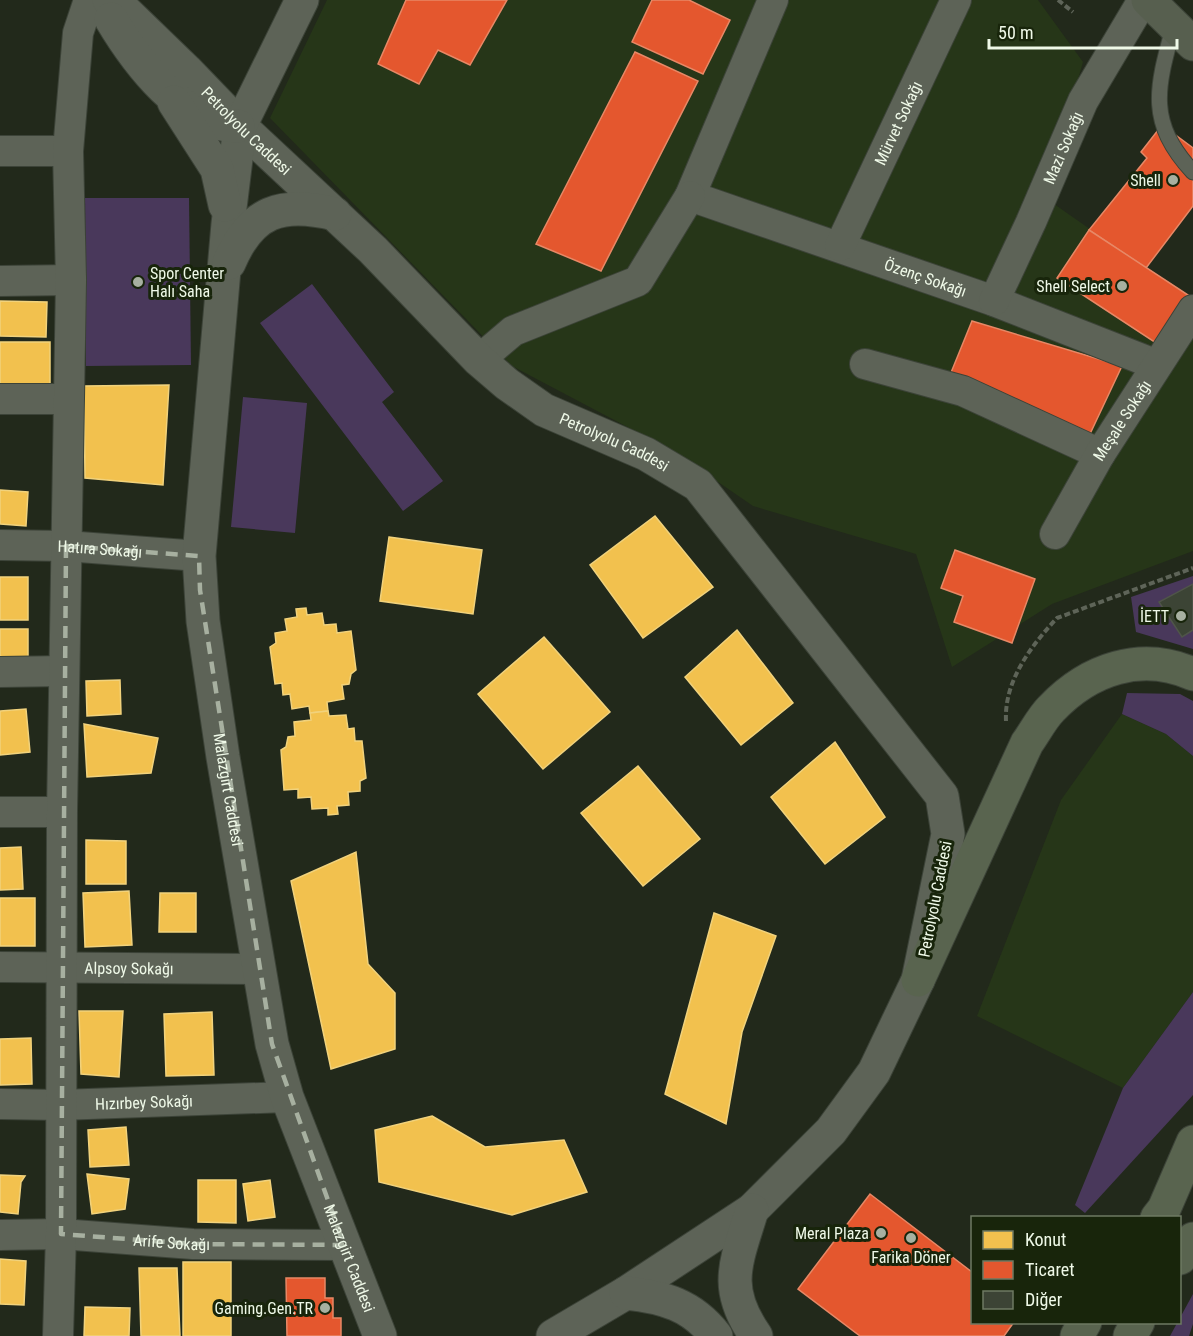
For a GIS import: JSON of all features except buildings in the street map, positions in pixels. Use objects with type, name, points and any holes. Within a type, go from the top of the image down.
[{"type":"highway","points":[[918,980],[1027,743],[1049,710],[1073,688],[1104,671],[1137,663],[1172,664],[1193,674]]},
{"type":"highway","points":[[1160,1213],[1193,1142]]},
{"type":"highway","points":[[1160,1213],[1193,1173]]},
{"type":"highway","points":[[1181,1255],[1193,1239]]},
{"type":"main road","points":[[99,0],[119,33],[178,83],[213,81],[242,83],[263,79]]},
{"type":"main road","name":"Petrolyolu Caddesi","points":[[109,0],[126,12],[178,83],[240,126],[335,214],[479,360],[544,410],[646,454],[698,485],[942,796],[948,834],[918,980],[874,1072],[831,1131],[752,1210],[626,1293],[553,1336]]},
{"type":"main road","name":"Malazgirt Caddesi","points":[[302,0],[240,126],[228,224],[200,556],[203,621],[272,1044],[287,1097],[380,1336]]},
{"type":"main road","points":[[1148,0],[1183,34]]},
{"type":"main road","name":"Malazgirt Caddesi","points":[[178,83],[217,170],[228,224]]},
{"type":"main road","points":[[225,271],[242,238],[253,224],[265,215],[283,208],[302,208],[335,214]]},
{"type":"main road","points":[[752,1210],[737,1262],[734,1287],[743,1318],[756,1336]]},
{"type":"main road","points":[[626,1293],[657,1296],[682,1305],[704,1320],[716,1336]]},
{"type":"street","points":[[58,1336],[61,1234],[62,812],[71,280],[68,151],[78,33],[89,0]]},
{"type":"street","points":[[479,360],[513,331],[638,281],[690,196],[773,0]]},
{"type":"street","name":"Mürvet Sokağı","points":[[840,246],[956,0]]},
{"type":"street","name":"Mazi Sokağı","points":[[994,301],[1083,101],[1143,0]]},
{"type":"street","points":[[0,151],[68,151]]},
{"type":"street","name":"Özenç Sokağı","points":[[690,196],[994,301],[1158,365]]},
{"type":"street","points":[[0,281],[71,280]]},
{"type":"street","name":"Meşale Sokağı","points":[[1056,534],[1100,454],[1193,310]]},
{"type":"street","points":[[865,364],[963,392],[1100,454]]},
{"type":"street","points":[[0,399],[68,399]]},
{"type":"street","name":"Hatıra Sokağı","points":[[0,545],[66,546],[200,556]]},
{"type":"street","points":[[0,672],[64,671]]},
{"type":"street","points":[[0,812],[62,812]]},
{"type":"street","name":"Alpsoy Sokağı","points":[[0,967],[258,969]]},
{"type":"street","name":"Hızırbey Sokağı","points":[[0,1104],[60,1105],[287,1097]]},
{"type":"street","name":"Arife Sokağı","points":[[0,1234],[61,1234],[193,1244],[344,1245]]},
{"type":"lane","points":[[1183,34],[1164,62],[1159,107],[1172,149],[1193,172]]},
{"type":"path","points":[[1058,0],[1072,12]]},
{"type":"path","points":[[1006,733],[1005,710],[1013,678],[1041,636],[1057,618],[1193,568]]},
{"type":"highlighted area","points":[[66,546],[199,556],[200,590],[272,1044],[344,1245],[193,1244],[61,1234]]},
{"type":"shaded area","points":[[327,0],[1038,0],[1083,62],[1044,197],[1193,301],[1193,551],[1052,604],[952,667],[916,554],[753,506],[673,451],[512,366],[270,118]]},
{"type":"shaded area","name":"Spor Center Halı Saha","points":[[85,198],[189,198],[191,365],[86,366]]},
{"type":"shaded area","points":[[312,284],[394,392],[382,402],[443,481],[403,511],[260,323]]},
{"type":"shaded area","points":[[243,397],[307,403],[295,533],[231,527]]},
{"type":"shaded area","points":[[1193,576],[1193,649],[1136,632],[1131,597]]},
{"type":"shaded area","points":[[1127,693],[1180,694],[1193,701],[1193,756],[1166,734],[1122,714]]},
{"type":"shaded area","points":[[1122,714],[1166,734],[1193,756],[1193,992],[1123,1088],[977,1016],[1061,800]]},
{"type":"shaded area","points":[[1193,992],[1193,1095],[1085,1213],[1075,1205],[1123,1088]]},
{"type":"shaded area","points":[[1193,1294],[1193,1324],[1189,1336],[1170,1336],[1177,1324],[1181,1324],[1181,1316]]},
{"type":"place","name":"Shell","points":[[1173,180]]},
{"type":"place","name":"Spor Center Halı Saha","points":[[138,282]]},
{"type":"place","name":"Shell Select","points":[[1122,286]]},
{"type":"place","name":"İETT","points":[[1181,616]]},
{"type":"place","name":"Meral Plaza","points":[[881,1233]]},
{"type":"place","name":"Farika Döner","points":[[911,1238]]},
{"type":"place","name":"Gaming.Gen.TR","points":[[325,1308]]}]
